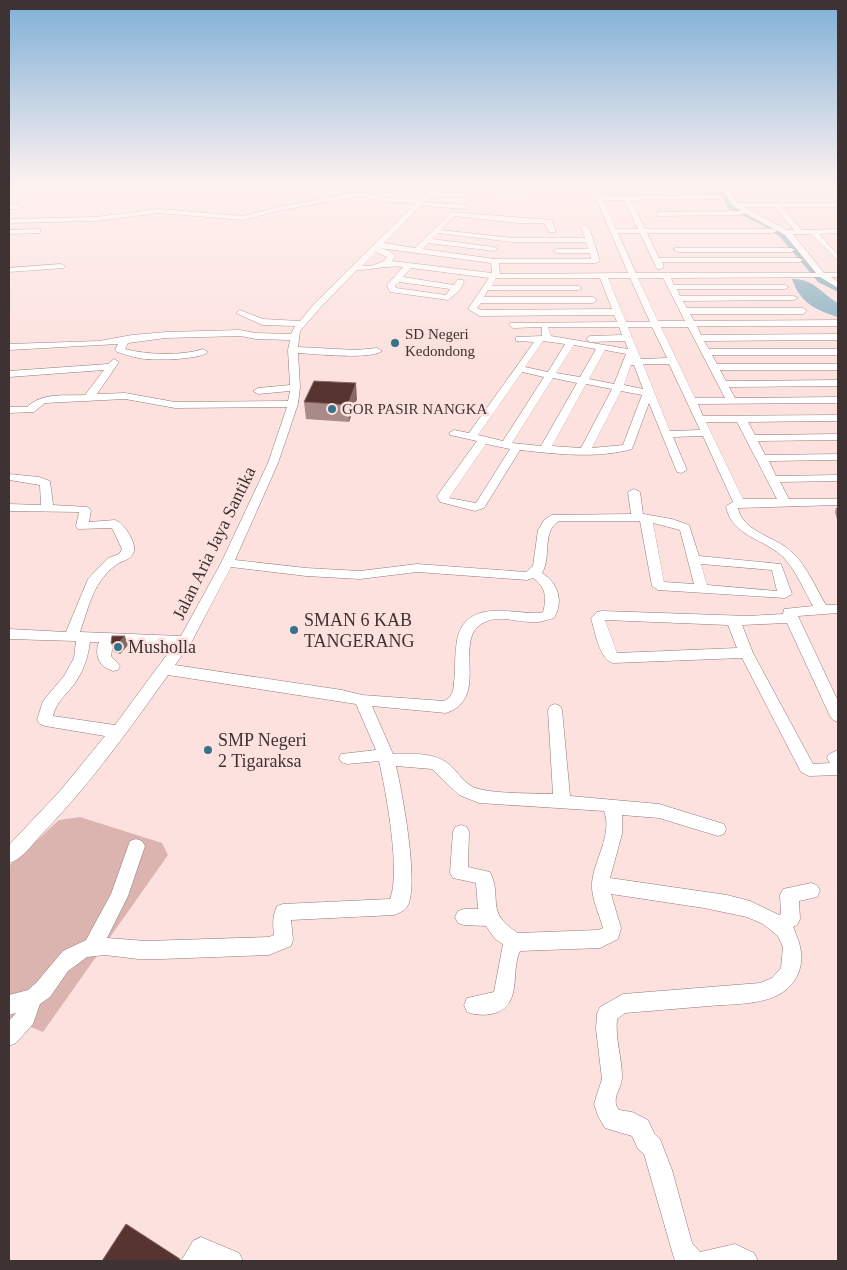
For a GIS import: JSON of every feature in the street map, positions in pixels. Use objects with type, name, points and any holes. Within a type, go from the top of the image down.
[{"type":"street","name":"Jalan Aria Jaya Santika","points":[[9,856],[38,829],[78,784],[118,731],[126,724],[185,642],[227,562],[273,463],[293,404],[295,383],[293,350],[295,337],[301,324],[318,304],[379,243]]},
{"type":"street","points":[[415,254],[424,243]]},
{"type":"street","points":[[448,243],[494,248]]},
{"type":"street","points":[[497,243],[491,260],[495,274],[472,309],[478,312],[617,312]]},
{"type":"street","points":[[517,243],[526,250],[597,263],[590,243]]},
{"type":"street","points":[[375,247],[415,254],[491,260],[548,243]]},
{"type":"street","points":[[619,243],[739,503]]},
{"type":"street","points":[[648,243],[731,400]]},
{"type":"street","points":[[674,243],[683,260]]},
{"type":"street","points":[[786,243],[799,260],[815,273],[838,286]]},
{"type":"street","points":[[794,243],[815,273]]},
{"type":"street","points":[[824,243],[838,259]]},
{"type":"street","points":[[375,247],[387,252],[391,256],[388,261]]},
{"type":"street","points":[[678,250],[791,250]]},
{"type":"street","points":[[830,250],[838,250]]},
{"type":"street","points":[[557,251],[593,251]]},
{"type":"street","points":[[656,260],[799,260]]},
{"type":"street","points":[[388,261],[441,270],[495,274],[603,276],[632,274]]},
{"type":"street","points":[[356,268],[372,268],[388,261],[495,274],[838,273]]},
{"type":"street","points":[[9,270],[61,266]]},
{"type":"street","points":[[397,279],[429,284],[459,285],[448,298],[393,290],[391,284],[410,266]]},
{"type":"street","points":[[429,284],[441,270]]},
{"type":"street","points":[[663,274],[776,275],[815,273]]},
{"type":"street","points":[[776,275],[813,324]]},
{"type":"street","points":[[574,276],[582,300]]},
{"type":"street","points":[[603,276],[632,352],[632,362],[649,393],[681,470]]},
{"type":"street","points":[[671,287],[785,287]]},
{"type":"street","points":[[486,288],[578,288]]},
{"type":"street","points":[[677,299],[794,298]]},
{"type":"street","points":[[478,300],[593,300]]},
{"type":"street","points":[[684,311],[803,311]]},
{"type":"street","points":[[519,312],[517,325],[838,323]]},
{"type":"street","points":[[240,313],[262,322],[301,324]]},
{"type":"street","points":[[544,325],[547,338]]},
{"type":"street","points":[[88,398],[111,367],[122,345],[132,338],[174,334],[241,334],[295,337]]},
{"type":"street","points":[[796,337],[805,352]]},
{"type":"street","points":[[698,338],[838,337]]},
{"type":"street","points":[[547,338],[632,352]]},
{"type":"street","points":[[547,338],[518,369],[444,496],[444,500],[474,507],[480,506],[550,375],[570,342]]},
{"type":"street","points":[[519,339],[627,338]]},
{"type":"street","points":[[9,347],[122,345],[141,356],[190,356],[203,352]]},
{"type":"street","points":[[545,449],[602,347]]},
{"type":"street","points":[[293,350],[356,353],[377,351]]},
{"type":"street","points":[[705,352],[838,352]]},
{"type":"street","points":[[632,362],[673,361]]},
{"type":"street","points":[[585,450],[632,362]]},
{"type":"street","points":[[9,374],[111,367]]},
{"type":"street","points":[[713,367],[838,367]]},
{"type":"street","points":[[518,369],[649,393]]},
{"type":"street","points":[[722,384],[838,382]]},
{"type":"street","points":[[270,384],[295,383]]},
{"type":"street","points":[[258,391],[295,383]]},
{"type":"street","points":[[454,433],[512,446],[545,449],[621,450],[628,447],[649,393]]},
{"type":"street","points":[[9,410],[30,410],[38,402],[44,400],[133,396],[182,405],[293,404]]},
{"type":"street","points":[[691,401],[835,400],[838,410]]},
{"type":"street","points":[[700,419],[838,418]]},
{"type":"street","points":[[741,419],[785,503]]},
{"type":"street","points":[[666,434],[706,433]]},
{"type":"street","points":[[751,438],[838,437]]},
{"type":"street","points":[[762,458],[838,457]]},
{"type":"street","points":[[9,478],[39,480],[46,483],[47,508]]},
{"type":"street","points":[[772,479],[838,478]]},
{"type":"street","points":[[634,492],[642,518],[657,585],[786,594],[777,567],[694,559]]},
{"type":"street","points":[[833,612],[788,555],[748,530],[736,520],[732,512],[732,506],[739,503],[838,502]]},
{"type":"street","points":[[9,508],[84,509],[82,525],[84,527],[117,524],[128,549],[123,556],[107,565],[93,582],[77,637],[81,658],[70,679],[48,705],[45,720],[100,730],[118,731]]},
{"type":"street","points":[[227,562],[306,572],[360,575],[417,568],[527,576],[534,574],[539,568],[542,533],[547,524],[553,519],[642,518],[685,528],[702,588]]},
{"type":"street","points":[[164,669],[342,695],[362,700],[446,707],[454,704],[462,693],[462,662],[467,628],[471,624],[476,620],[490,616],[511,615],[543,618],[549,615],[552,606],[552,591],[546,580],[534,574]]},
{"type":"street","points":[[833,612],[790,611],[790,618],[838,716]]},
{"type":"street","points":[[746,653],[613,658],[598,618],[602,615],[733,620],[790,618]]},
{"type":"street","points":[[733,620],[746,653],[807,768],[809,770],[838,769]]},
{"type":"street","points":[[9,634],[185,642]]},
{"type":"street","points":[[108,638],[102,650],[102,655],[105,660],[114,666]]},
{"type":"street","points":[[9,1005],[32,1000],[45,989],[68,958],[83,949],[92,947],[144,950],[269,946],[282,942],[285,938],[281,917],[283,912],[397,906],[400,902],[403,872],[397,822],[386,758],[362,700]]},
{"type":"street","points":[[555,710],[555,742],[560,767],[562,802]]},
{"type":"street","points":[[838,756],[835,758],[838,764]]},
{"type":"street","points":[[347,758],[386,758],[429,762],[439,765],[463,790],[479,796],[606,804],[612,807],[659,811],[718,829]]},
{"type":"street","points":[[461,832],[459,873],[484,877],[487,912],[502,932],[516,942],[600,939],[608,936],[612,928],[601,884],[602,875],[615,836],[612,807]]},
{"type":"street","points":[[92,947],[120,896],[136,846]]},
{"type":"street","points":[[601,884],[740,906],[760,912],[777,924],[790,939],[793,949],[793,960],[788,976],[782,984],[760,992],[623,1004],[607,1014],[608,1048],[612,1079],[605,1096],[604,1109],[613,1120],[632,1123],[640,1128],[642,1136],[652,1147],[661,1170],[682,1250],[692,1261]]},
{"type":"street","points":[[777,924],[791,919],[789,895],[811,891]]},
{"type":"street","points":[[464,917],[491,918]]},
{"type":"street","points":[[474,1005],[497,1004],[500,1001],[503,996],[510,948],[516,942]]},
{"type":"street","points":[[9,1036],[26,1017],[32,1000]]},
{"type":"street","points":[[193,1261],[201,1249],[231,1261]]},
{"type":"street","points":[[707,1261],[735,1256],[746,1261]]},
{"type":"shaded area","points":[[80,817],[162,843],[168,855],[43,1032],[9,1018],[9,866],[59,820]]},
{"type":"water","points":[[792,279],[806,281],[838,303],[838,317],[816,308],[804,300]]},
{"type":"building","points":[[314,381],[356,383],[348,405],[304,402]]},
{"type":"building","points":[[112,636],[125,636],[117,645],[111,643]]},
{"type":"building","points":[[126,1224],[180,1259],[179,1261],[102,1261]]},
{"type":"waterway","points":[[791,243],[822,280],[838,289]]},
{"type":"place","name":"SD Negeri Kedondong","points":[[395,343]]},
{"type":"place","name":"GOR PASIR NANGKA","points":[[332,409]]},
{"type":"place","name":"SMAN 6 KAB TANGERANG","points":[[294,630]]},
{"type":"place","name":"Musholla","points":[[118,647]]},
{"type":"place","name":"SMP Negeri 2 Tigaraksa","points":[[208,750]]}]
